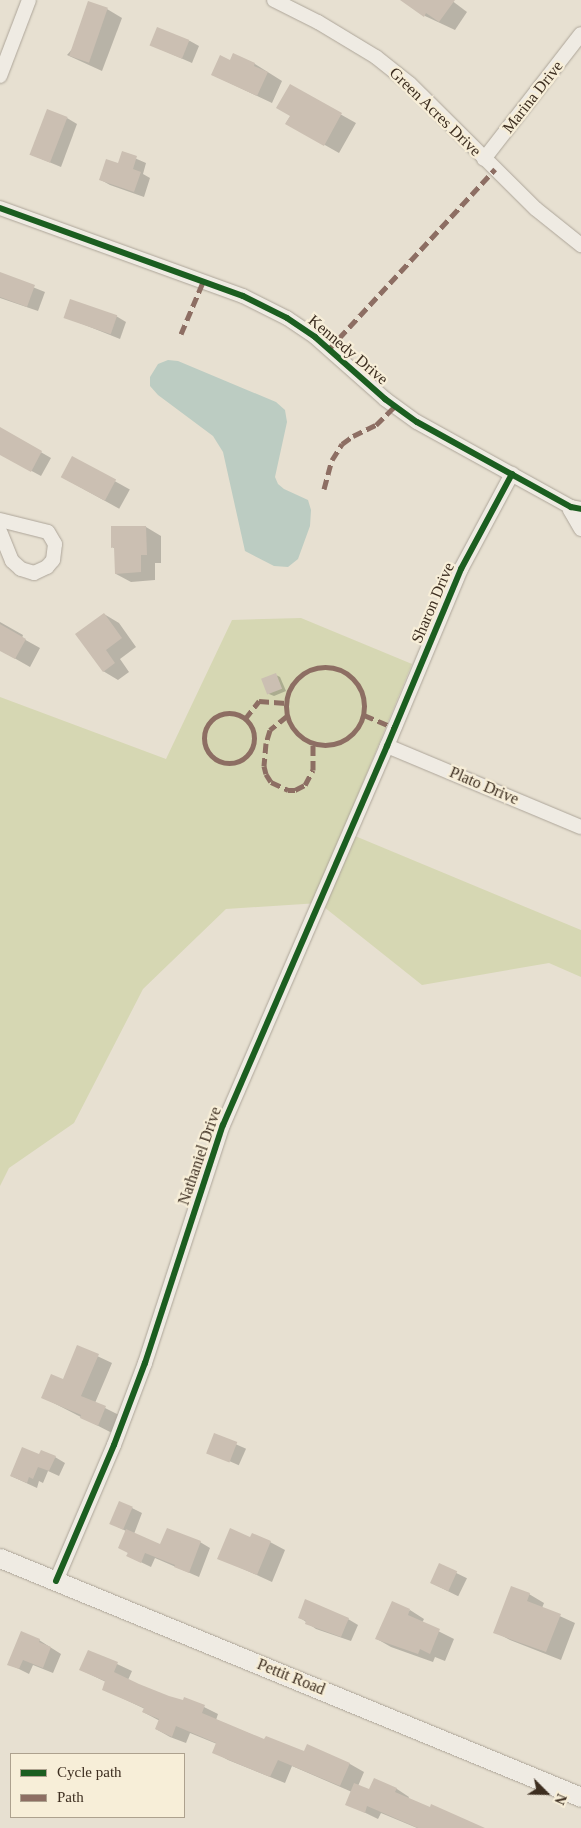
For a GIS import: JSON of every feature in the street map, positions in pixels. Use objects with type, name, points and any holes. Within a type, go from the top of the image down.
[{"type":"street","points":[[0,76],[29,0]]},
{"type":"street","name":"Green Acres Drive","points":[[274,0],[318,22],[376,57],[410,84],[536,209],[581,245]]},
{"type":"street","name":"Marina Drive","points":[[484,159],[581,34]]},
{"type":"street","name":"Kennedy Drive","points":[[0,208],[243,296],[287,318],[315,337],[385,399],[417,422],[576,508]]},
{"type":"street","name":"Sharon Drive","points":[[387,746],[461,569],[512,474]]},
{"type":"street","name":"Kennedy Drive","points":[[576,508],[570,510],[581,528]]},
{"type":"street","points":[[0,520],[48,532],[55,544],[54,560],[47,567],[34,573],[21,569],[12,561],[0,532]]},
{"type":"street","name":"Plato Drive","points":[[387,746],[581,827]]},
{"type":"street","name":"Nathaniel Drive","points":[[56,1581],[114,1445],[145,1363],[223,1126],[387,746]]},
{"type":"street","name":"Pettit Road","points":[[0,1558],[581,1797]]},
{"type":"green space","points":[[301,618],[412,664],[343,831],[581,930],[581,977],[549,963],[422,985],[319,903],[226,909],[143,989],[74,1123],[9,1168],[0,1186],[0,697],[166,759],[232,620]]},
{"type":"shaded area","points":[[168,360],[178,361],[276,402],[285,410],[287,422],[275,477],[278,484],[284,489],[308,500],[311,510],[310,526],[298,559],[288,567],[274,566],[245,551],[223,452],[213,436],[158,395],[150,386],[150,377],[158,364]]},
{"type":"building","points":[[400,0],[455,0],[439,22],[426,13],[424,17]]},
{"type":"building","points":[[88,1],[108,8],[89,63],[69,56]]},
{"type":"building","points":[[157,27],[189,40],[182,59],[150,46]]},
{"type":"building","points":[[233,53],[255,63],[254,66],[268,72],[257,96],[211,75],[220,55],[230,60]]},
{"type":"building","points":[[290,84],[342,113],[324,146],[285,124],[290,116],[276,108]]},
{"type":"building","points":[[47,109],[68,117],[50,163],[29,155]]},
{"type":"building","points":[[122,151],[137,156],[133,169],[141,172],[134,192],[99,180],[106,159],[118,163]]},
{"type":"building","points":[[0,272],[35,285],[27,307],[0,297]]},
{"type":"building","points":[[70,299],[117,315],[111,334],[63,318]]},
{"type":"building","points":[[0,427],[42,451],[31,472],[0,455]]},
{"type":"building","points":[[72,456],[116,479],[105,501],[61,477]]},
{"type":"building","points":[[111,526],[146,526],[147,555],[141,555],[141,572],[115,574],[114,547],[111,548]]},
{"type":"building","points":[[104,613],[122,638],[106,650],[115,663],[103,672],[75,634]]},
{"type":"building","points":[[0,624],[26,639],[15,659],[0,651]]},
{"type":"building","points":[[276,673],[282,689],[267,695],[261,679]]},
{"type":"building","points":[[77,1345],[99,1354],[81,1396],[106,1406],[98,1426],[80,1418],[81,1415],[41,1398],[51,1374],[63,1379]]},
{"type":"building","points":[[214,1433],[237,1442],[229,1462],[206,1454]]},
{"type":"building","points":[[22,1447],[39,1454],[41,1450],[56,1456],[49,1471],[38,1467],[33,1479],[29,1477],[27,1483],[10,1476]]},
{"type":"building","points":[[119,1501],[133,1507],[123,1530],[109,1524]]},
{"type":"building","points":[[167,1528],[201,1541],[189,1573],[145,1553],[141,1563],[126,1556],[128,1553],[118,1548],[126,1529],[160,1544]]},
{"type":"building","points":[[230,1528],[250,1537],[252,1533],[271,1541],[257,1575],[217,1559]]},
{"type":"building","points":[[439,1563],[457,1571],[448,1591],[430,1583]]},
{"type":"building","points":[[511,1586],[530,1593],[527,1601],[561,1614],[546,1652],[493,1633]]},
{"type":"building","points":[[305,1599],[349,1618],[341,1637],[305,1624],[306,1621],[298,1618]]},
{"type":"building","points":[[392,1601],[410,1609],[408,1615],[440,1629],[430,1654],[420,1649],[418,1654],[375,1639]]},
{"type":"building","points":[[21,1631],[40,1639],[39,1642],[51,1647],[43,1668],[23,1660],[19,1669],[7,1665]]},
{"type":"building","points":[[88,1650],[118,1662],[114,1672],[139,1684],[169,1696],[183,1700],[184,1697],[205,1705],[202,1713],[264,1739],[266,1736],[304,1751],[307,1744],[350,1763],[340,1786],[278,1760],[270,1777],[212,1753],[216,1743],[176,1726],[172,1737],[155,1729],[159,1719],[142,1712],[144,1708],[102,1690],[105,1681],[79,1670]]},
{"type":"building","points":[[374,1778],[397,1788],[395,1792],[430,1807],[431,1804],[485,1828],[418,1828],[367,1806],[365,1813],[345,1805],[354,1783],[369,1789]]},
{"type":"marked path","points":[[329,349],[495,169]]},
{"type":"marked path","points":[[181,334],[203,282]]},
{"type":"marked path","points":[[324,489],[332,460],[342,444],[353,436],[376,425],[395,406]]},
{"type":"marked path","points":[[317,667],[333,667],[347,673],[358,684],[364,698],[364,706],[364,714],[358,728],[347,739],[333,745],[317,745],[303,739],[292,728],[286,714],[286,698],[292,684],[303,673],[317,667]]},
{"type":"marked path","points":[[245,719],[259,701],[286,703]]},
{"type":"marked path","points":[[229,713],[247,720],[254,738],[247,756],[229,763],[211,756],[204,738],[211,720],[229,713]]},
{"type":"marked path","points":[[364,715],[395,728]]},
{"type":"marked path","points":[[287,716],[270,730],[266,743],[264,766],[271,782],[288,790],[295,790],[305,785],[313,770],[313,744]]},
{"type":"cycle path","points":[[0,208],[243,296],[287,318],[315,337],[385,399],[417,422],[571,507],[581,509]]},
{"type":"cycle path","points":[[56,1581],[114,1445],[145,1363],[223,1125],[387,746],[461,569],[512,474]]}]
